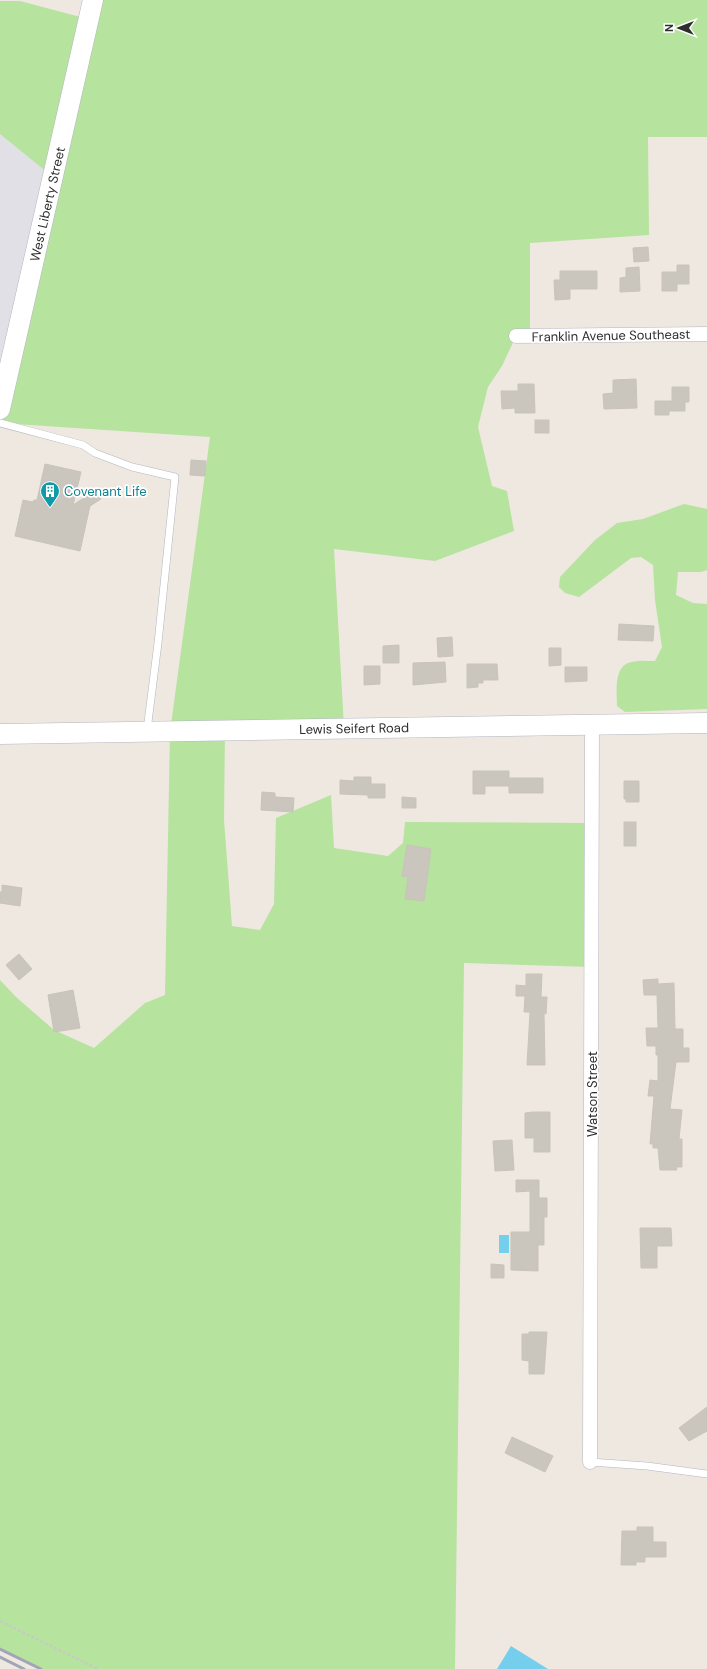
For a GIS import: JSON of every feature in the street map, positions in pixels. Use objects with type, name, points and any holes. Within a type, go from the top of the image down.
[{"type":"street","name":"West Liberty Street","points":[[0,409],[5,365],[93,0]]},
{"type":"street","name":"Franklin Avenue Southeast","points":[[516,336],[707,334]]},
{"type":"street","name":"Lewis Seifert Road","points":[[0,734],[707,723]]},
{"type":"street","name":"Watson Street","points":[[590,1462],[592,725]]},
{"type":"lane","points":[[0,423],[83,445],[95,453],[127,465],[175,477],[158,643],[146,732]]},
{"type":"lane","points":[[590,1462],[647,1466],[707,1474]]},
{"type":"path","points":[[0,1622],[98,1669]]},
{"type":"shaded area","points":[[0,134],[53,177],[0,409]]},
{"type":"green space","points":[[93,0],[707,0],[707,137],[648,137],[649,235],[530,243],[530,336],[516,336],[502,366],[488,387],[478,427],[492,486],[507,491],[514,531],[435,561],[334,549],[344,728],[225,730],[224,820],[232,926],[260,930],[274,904],[276,818],[331,795],[334,848],[388,856],[403,843],[405,822],[592,823],[592,967],[464,963],[455,1669],[41,1669],[0,1649],[0,980],[16,997],[54,1030],[94,1048],[145,1003],[165,995],[170,732],[210,437],[0,423],[0,409],[53,177],[0,134],[0,1],[20,1],[88,19]]},
{"type":"green space","points":[[684,504],[707,509],[707,570],[701,572],[678,572],[676,595],[693,603],[707,604],[707,709],[625,712],[617,706],[617,680],[622,668],[626,664],[635,661],[655,661],[662,647],[655,600],[653,565],[641,557],[631,558],[579,597],[565,593],[559,587],[560,577],[595,540],[617,523],[643,519]]},
{"type":"water","points":[[499,1235],[509,1235],[509,1253],[499,1253]]},
{"type":"water","points":[[511,1646],[548,1669],[497,1669]]},
{"type":"building","points":[[648,247],[649,261],[634,262],[633,248]]},
{"type":"building","points":[[677,265],[689,265],[689,284],[677,284],[677,291],[662,291],[662,272],[677,272]]},
{"type":"building","points":[[639,267],[640,291],[620,292],[620,278],[626,277],[626,268]]},
{"type":"building","points":[[560,271],[597,271],[597,289],[570,289],[570,299],[555,300],[554,280],[560,280]]},
{"type":"building","points":[[636,379],[637,408],[604,409],[603,394],[613,393],[613,380]]},
{"type":"building","points":[[518,384],[534,384],[535,413],[515,413],[515,408],[502,409],[501,391],[518,391]]},
{"type":"building","points":[[672,387],[689,387],[689,402],[685,402],[685,411],[669,411],[669,415],[655,415],[655,401],[672,401]]},
{"type":"building","points":[[535,420],[549,420],[549,433],[535,433]]},
{"type":"building","points":[[191,460],[206,461],[205,476],[190,475]]},
{"type":"building","name":"Covenant Life","points":[[45,464],[81,472],[73,505],[96,490],[101,499],[90,506],[80,551],[15,536],[23,500],[33,502],[34,500],[37,500]]},
{"type":"building","points":[[619,624],[654,626],[653,641],[618,640]]},
{"type":"building","points":[[452,637],[453,656],[438,657],[437,638]]},
{"type":"building","points":[[399,645],[399,663],[383,663],[383,646]]},
{"type":"building","points":[[549,648],[561,648],[561,665],[549,666]]},
{"type":"building","points":[[445,662],[446,682],[413,685],[413,663]]},
{"type":"building","points":[[467,664],[497,664],[498,680],[483,680],[483,683],[478,683],[478,687],[467,688]]},
{"type":"building","points":[[364,666],[380,666],[380,684],[364,685]]},
{"type":"building","points":[[565,667],[587,667],[587,681],[565,682]]},
{"type":"building","points":[[473,771],[509,771],[509,778],[543,778],[543,793],[509,793],[509,786],[485,786],[485,794],[473,794]]},
{"type":"building","points":[[354,777],[371,777],[371,784],[385,784],[385,798],[368,798],[368,795],[340,794],[340,780],[354,781]]},
{"type":"building","points":[[624,781],[639,781],[639,802],[626,802],[626,799],[624,799]]},
{"type":"building","points":[[262,792],[275,793],[275,797],[294,798],[293,812],[261,810]]},
{"type":"building","points":[[402,797],[416,798],[416,808],[402,808]]},
{"type":"building","points":[[624,822],[636,822],[636,846],[624,846]]},
{"type":"building","points":[[407,845],[431,849],[424,901],[405,899],[408,877],[402,876]]},
{"type":"building","points":[[2,885],[22,888],[20,906],[0,903],[0,892],[2,892]]},
{"type":"building","points":[[19,954],[32,969],[19,980],[6,965]]},
{"type":"building","points":[[526,974],[542,974],[541,997],[547,997],[546,1014],[544,1013],[545,1065],[527,1065],[530,1012],[524,1012],[525,996],[516,996],[516,985],[526,986]]},
{"type":"building","points":[[658,979],[658,984],[674,983],[675,1029],[683,1029],[683,1048],[689,1048],[689,1062],[676,1062],[670,1109],[682,1110],[679,1139],[682,1139],[682,1167],[676,1167],[677,1170],[660,1170],[658,1148],[653,1148],[653,1144],[650,1144],[654,1096],[648,1096],[650,1080],[658,1081],[658,1055],[656,1055],[656,1046],[647,1046],[646,1028],[658,1028],[657,995],[644,995],[643,980]]},
{"type":"building","points":[[73,990],[80,1028],[54,1032],[48,995]]},
{"type":"building","points":[[550,1112],[550,1152],[534,1152],[534,1138],[525,1138],[525,1113]]},
{"type":"building","points":[[512,1140],[514,1170],[495,1171],[493,1141]]},
{"type":"building","points":[[516,1180],[539,1180],[539,1198],[547,1198],[547,1217],[544,1217],[544,1245],[538,1245],[538,1271],[511,1270],[511,1232],[530,1232],[530,1191],[516,1192]]},
{"type":"building","points":[[640,1228],[671,1228],[672,1246],[657,1246],[657,1268],[641,1268]]},
{"type":"building","points":[[491,1264],[504,1265],[504,1278],[491,1278]]},
{"type":"building","points":[[529,1332],[547,1332],[544,1374],[529,1374],[529,1361],[522,1360],[522,1334],[529,1334]]},
{"type":"building","points":[[707,1407],[707,1431],[689,1441],[679,1428]]},
{"type":"building","points":[[512,1437],[553,1456],[545,1472],[505,1453]]},
{"type":"building","points":[[637,1527],[653,1527],[653,1542],[666,1542],[666,1557],[645,1557],[645,1562],[636,1562],[636,1565],[621,1565],[622,1531],[637,1531]]},
{"type":"railway","points":[[0,1649],[41,1669]]},
{"type":"railway","points":[[0,1657],[24,1669]]},
{"type":"place","name":"Covenant Life","points":[[50,508]]}]
